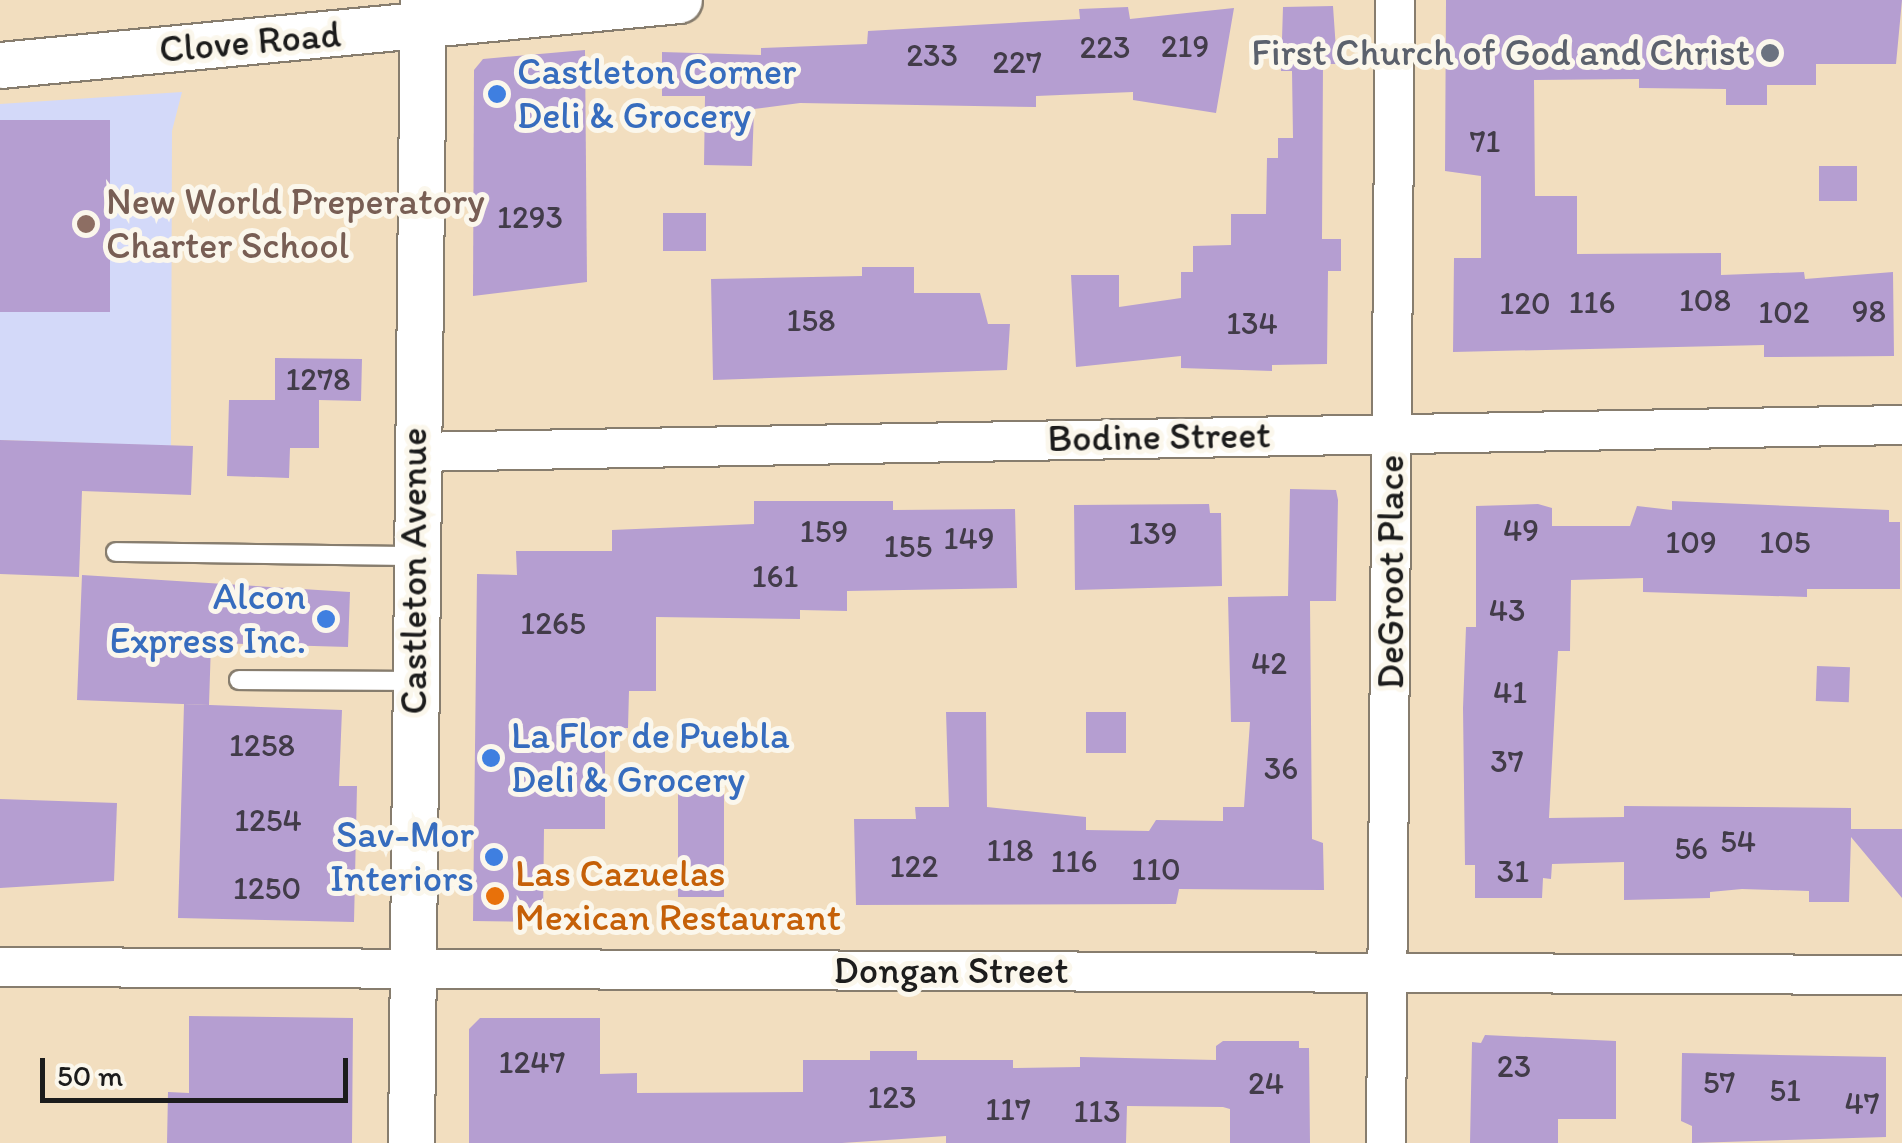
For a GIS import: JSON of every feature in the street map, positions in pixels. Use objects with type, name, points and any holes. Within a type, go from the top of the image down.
[{"type":"street","name":"Clove Road","points":[[0,65],[422,13],[679,0]]},
{"type":"street","name":"DeGroot Place","points":[[1386,1143],[1396,0]]},
{"type":"street","name":"Castleton Avenue","points":[[412,1143],[414,556],[422,13]]},
{"type":"street","name":"Bodine Street","points":[[415,452],[1902,425]]},
{"type":"street","name":"Dongan Street","points":[[0,967],[1902,975]]},
{"type":"lane","points":[[116,552],[414,556]]},
{"type":"lane","points":[[239,680],[414,681]]},
{"type":"shaded area","name":"New World Preperatory Charter School","points":[[182,92],[172,131],[171,446],[0,440],[0,104]]},
{"type":"building","points":[[1446,0],[1902,0],[1896,64],[1816,64],[1816,85],[1767,85],[1767,105],[1726,105],[1726,89],[1639,88],[1639,79],[1534,80],[1535,196],[1577,196],[1577,254],[1721,253],[1721,275],[1804,272],[1805,279],[1893,272],[1894,356],[1764,357],[1764,345],[1453,352],[1454,258],[1481,258],[1481,176],[1445,171]]},
{"type":"building","points":[[1333,6],[1337,64],[1323,64],[1322,239],[1341,239],[1341,271],[1328,271],[1327,364],[1272,365],[1272,371],[1181,368],[1181,356],[1076,367],[1071,275],[1119,275],[1119,307],[1181,298],[1181,272],[1193,272],[1193,246],[1231,245],[1231,214],[1266,214],[1267,158],[1278,158],[1278,138],[1293,138],[1292,71],[1281,71],[1283,7]]},
{"type":"building","points":[[1128,7],[1130,19],[1234,8],[1216,113],[1133,100],[1133,92],[1036,96],[1036,107],[800,103],[754,109],[752,166],[704,165],[705,96],[662,96],[662,52],[761,55],[761,48],[867,44],[868,31],[1080,19],[1079,9]]},
{"type":"building","points":[[585,50],[587,282],[473,296],[474,70],[483,59]]},
{"type":"building","points":[[0,120],[110,120],[110,312],[0,312]]},
{"type":"building","points":[[1819,166],[1857,166],[1857,201],[1819,201]]},
{"type":"building","points":[[663,213],[706,213],[706,251],[663,251]]},
{"type":"building","points":[[862,267],[914,267],[914,293],[980,293],[988,324],[1010,324],[1007,370],[713,380],[711,279],[862,276]]},
{"type":"building","points":[[275,358],[362,359],[361,401],[319,400],[319,448],[290,448],[289,478],[227,476],[229,400],[275,400]]},
{"type":"building","points":[[0,440],[193,446],[191,495],[82,491],[79,577],[0,574]]},
{"type":"building","points":[[1290,489],[1336,490],[1338,500],[1336,601],[1310,601],[1312,839],[1323,843],[1324,890],[1179,889],[1176,904],[856,905],[854,819],[916,819],[915,807],[949,807],[946,712],[986,712],[987,807],[1086,817],[1086,830],[1149,831],[1156,820],[1223,821],[1223,807],[1244,807],[1250,722],[1231,722],[1228,597],[1288,596]]},
{"type":"building","points":[[754,501],[893,501],[893,510],[1015,509],[1017,588],[847,591],[847,611],[800,610],[800,619],[656,617],[656,691],[629,691],[628,728],[605,728],[605,829],[544,829],[543,922],[473,921],[477,574],[517,575],[516,551],[612,551],[612,530],[754,524]]},
{"type":"building","points":[[1672,501],[1889,510],[1889,522],[1900,522],[1900,589],[1807,589],[1807,597],[1643,592],[1643,578],[1571,580],[1570,651],[1558,651],[1549,818],[1624,817],[1624,806],[1851,808],[1851,829],[1902,829],[1902,898],[1851,837],[1849,902],[1809,902],[1809,891],[1742,889],[1710,892],[1710,898],[1624,900],[1624,862],[1552,864],[1551,879],[1543,878],[1542,898],[1475,898],[1475,865],[1465,865],[1463,708],[1466,627],[1476,627],[1476,506],[1538,504],[1552,508],[1552,526],[1630,526],[1637,506],[1672,510]]},
{"type":"building","points":[[1209,504],[1210,513],[1221,513],[1222,586],[1075,590],[1074,505]]},
{"type":"building","points":[[82,575],[350,592],[348,647],[211,643],[209,705],[77,700]]},
{"type":"building","points":[[1817,666],[1850,667],[1849,702],[1816,701]]},
{"type":"building","points":[[184,704],[342,710],[339,786],[357,786],[354,922],[178,918]]},
{"type":"building","points":[[1086,712],[1126,712],[1126,753],[1086,753]]},
{"type":"building","points":[[678,793],[724,793],[724,897],[678,897]]},
{"type":"building","points":[[0,799],[117,803],[114,881],[0,888]]},
{"type":"building","points":[[189,1016],[353,1018],[352,1143],[167,1143],[168,1092],[189,1093]]},
{"type":"building","points":[[480,1018],[600,1018],[600,1074],[637,1073],[637,1093],[803,1092],[803,1060],[870,1060],[870,1051],[917,1051],[917,1060],[1013,1060],[1013,1068],[1080,1067],[1080,1057],[1216,1060],[1216,1046],[1223,1041],[1299,1041],[1299,1048],[1309,1048],[1310,1143],[1230,1143],[1230,1109],[1223,1107],[1127,1106],[1126,1143],[946,1143],[946,1136],[842,1143],[469,1143],[469,1029]]},
{"type":"building","points":[[1485,1035],[1616,1041],[1616,1119],[1558,1119],[1558,1143],[1470,1143],[1472,1042],[1481,1043]]},
{"type":"building","points":[[1682,1053],[1886,1057],[1886,1137],[1692,1143],[1692,1126],[1681,1121]]},
{"type":"place","name":"First Church of God and Christ","points":[[1770,53]]},
{"type":"place","name":"Castleton Corner Deli & Grocery","points":[[497,94]]},
{"type":"place","name":"New World Preperatory Charter School","points":[[86,224]]},
{"type":"place","name":"Alcon Express Inc.","points":[[326,619]]},
{"type":"place","name":"La Flor de Puebla Deli & Grocery","points":[[491,758]]},
{"type":"place","name":"Sav-Mor Interiors","points":[[494,857]]},
{"type":"place","name":"Las Cazuelas Mexican Restaurant","points":[[495,896]]}]
